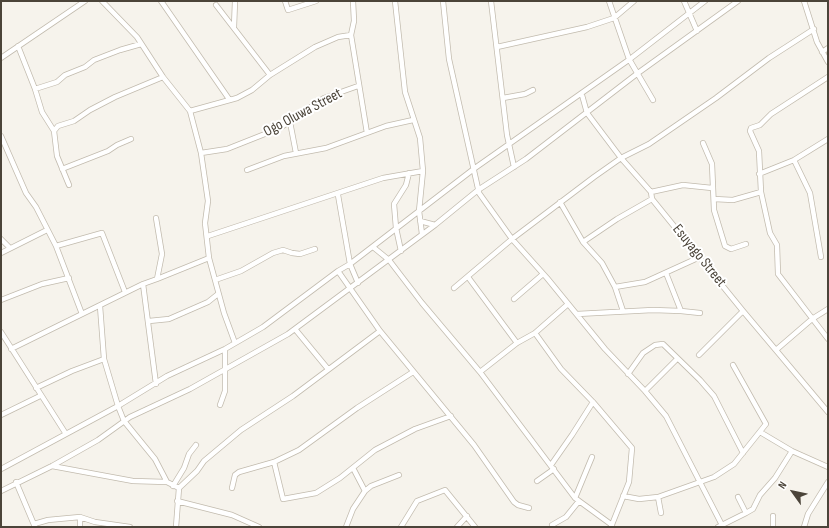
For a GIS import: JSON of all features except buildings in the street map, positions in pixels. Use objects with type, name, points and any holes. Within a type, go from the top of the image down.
[{"type":"street","points":[[1,58],[85,1]]},
{"type":"street","points":[[102,1],[137,37],[163,77],[190,111],[201,153],[208,201],[205,223],[208,236],[209,258],[218,294],[235,343]]},
{"type":"street","points":[[161,1],[229,99]]},
{"type":"street","points":[[234,27],[235,1]]},
{"type":"street","points":[[285,1],[288,10],[316,1]]},
{"type":"street","points":[[353,1],[354,21],[351,34],[358,86],[367,132]]},
{"type":"street","points":[[395,1],[405,92],[420,138],[423,171],[419,211],[422,234]]},
{"type":"street","points":[[443,1],[449,58],[460,110],[475,168],[478,190],[512,239],[577,314],[605,349],[645,391],[666,416],[721,526],[753,509],[760,495],[775,478],[792,451]]},
{"type":"street","points":[[491,1],[508,144],[514,167]]},
{"type":"street","points":[[609,1],[630,59],[653,100]]},
{"type":"street","points":[[497,47],[588,27],[614,18],[634,1]]},
{"type":"street","points":[[684,1],[697,31]]},
{"type":"street","points":[[1,469],[118,406],[167,376],[225,349],[269,323],[338,271],[373,247],[475,168],[508,144],[582,95],[705,1]]},
{"type":"street","points":[[1,491],[16,482],[52,466],[98,440],[134,414],[190,389],[226,370],[295,329],[350,288],[358,284],[478,190],[514,167],[638,73],[738,1]]},
{"type":"street","points":[[804,1],[822,52],[828,62]]},
{"type":"street","points":[[216,5],[270,75]]},
{"type":"street","points":[[454,288],[512,239],[621,158],[650,144],[716,98],[769,58],[814,29]]},
{"type":"street","points":[[190,111],[237,98],[252,90],[270,75],[315,47],[338,37],[351,34]]},
{"type":"street","points":[[35,89],[57,82],[65,75],[85,67],[94,60],[141,44]]},
{"type":"street","points":[[18,46],[35,89],[42,112],[49,126],[54,131],[57,156],[69,185]]},
{"type":"street","points":[[822,52],[828,48]]},
{"type":"street","points":[[49,126],[58,126],[74,120],[115,97],[163,77]]},
{"type":"street","points":[[828,77],[770,114],[760,125],[751,128],[759,151],[761,192],[770,233],[777,245],[778,274],[828,339]]},
{"type":"street","name":"Ogo Oluwa Street","points":[[201,153],[227,149],[267,134],[290,122],[324,98],[358,86]]},
{"type":"street","points":[[503,98],[525,94],[533,90]]},
{"type":"street","points":[[582,95],[587,113],[621,158],[651,192],[652,199],[617,219],[583,242]]},
{"type":"street","points":[[247,170],[296,153],[332,146],[386,126],[414,120]]},
{"type":"street","points":[[290,122],[296,153]]},
{"type":"street","points":[[54,131],[58,126]]},
{"type":"street","points":[[1,136],[26,193],[36,207],[56,246],[82,314]]},
{"type":"street","points":[[62,169],[104,153],[131,139]]},
{"type":"street","points":[[759,174],[794,160],[828,139]]},
{"type":"street","points":[[703,143],[712,164],[712,188],[720,233],[725,246],[730,249],[746,244]]},
{"type":"street","points":[[794,160],[810,193],[821,257]]},
{"type":"street","points":[[208,236],[338,195],[383,178],[423,171]]},
{"type":"street","points":[[401,251],[396,228],[394,204],[406,186],[409,173]]},
{"type":"street","points":[[651,192],[683,185],[712,188]]},
{"type":"street","points":[[714,199],[727,201],[761,192]]},
{"type":"street","points":[[338,195],[350,264],[358,284]]},
{"type":"street","name":"Esuyago Street","points":[[652,199],[828,412]]},
{"type":"street","points":[[560,202],[583,242],[602,263],[615,287],[624,310]]},
{"type":"street","points":[[156,218],[162,254],[157,279]]},
{"type":"street","points":[[420,221],[435,225]]},
{"type":"street","points":[[1,253],[47,230]]},
{"type":"street","points":[[56,246],[102,233],[125,292]]},
{"type":"street","points":[[1,239],[10,248]]},
{"type":"street","points":[[373,247],[389,260],[422,303],[480,372],[577,499],[612,526],[630,476],[632,448],[593,402],[561,369],[535,333]]},
{"type":"street","points":[[215,280],[241,271],[273,253],[283,250],[292,254],[300,254],[315,248]]},
{"type":"street","points":[[615,287],[645,282],[700,257]]},
{"type":"street","points":[[11,349],[100,306],[125,292],[209,258]]},
{"type":"street","points":[[338,271],[380,331],[451,416],[514,502],[518,505],[529,508]]},
{"type":"street","points":[[666,273],[681,311]]},
{"type":"street","points":[[514,299],[543,274]]},
{"type":"street","points":[[468,277],[517,343]]},
{"type":"street","points":[[1,300],[42,284],[69,278]]},
{"type":"street","points":[[143,284],[156,384]]},
{"type":"street","points":[[149,321],[169,319],[208,302],[218,294]]},
{"type":"street","points":[[480,372],[517,343],[535,333],[568,304]]},
{"type":"street","points":[[100,306],[104,359],[124,421],[154,459],[167,482],[179,488]]},
{"type":"street","points":[[776,350],[812,319],[828,309]]},
{"type":"street","points":[[577,314],[624,310],[681,311],[700,313]]},
{"type":"street","points":[[699,355],[743,311]]},
{"type":"street","points":[[295,329],[328,369]]},
{"type":"street","points":[[176,527],[179,488],[197,471],[204,461],[241,430],[293,396],[380,331]]},
{"type":"street","points":[[1,332],[40,396],[66,434]]},
{"type":"street","points":[[628,374],[643,354],[660,343],[667,347],[714,396],[743,453]]},
{"type":"street","points":[[220,405],[225,391],[225,349]]},
{"type":"street","points":[[645,391],[677,358]]},
{"type":"street","points":[[36,388],[72,371],[104,359]]},
{"type":"street","points":[[623,496],[639,499],[658,497],[699,481],[714,477],[734,464],[766,424],[733,365]]},
{"type":"street","points":[[232,488],[235,476],[239,472],[274,462],[299,450],[357,408],[413,372]]},
{"type":"street","points":[[1,415],[40,396]]},
{"type":"street","points":[[537,481],[552,467],[593,402]]},
{"type":"street","points":[[274,462],[283,499],[316,493],[353,468],[375,450],[415,429],[451,416]]},
{"type":"street","points":[[760,432],[792,451],[828,467]]},
{"type":"street","points":[[173,486],[184,468],[189,454],[196,445]]},
{"type":"street","points":[[552,525],[566,517],[577,499],[592,457]]},
{"type":"street","points":[[52,466],[133,481],[167,482]]},
{"type":"street","points":[[353,468],[365,492]]},
{"type":"street","points":[[346,527],[353,509],[371,486],[399,475]]},
{"type":"street","points":[[16,482],[34,526],[48,520],[80,518],[95,522],[130,527]]},
{"type":"street","points":[[804,527],[808,514],[828,482]]},
{"type":"street","points":[[824,488],[828,493]]},
{"type":"street","points":[[401,527],[417,501],[441,490],[448,492],[475,527]]},
{"type":"street","points":[[738,496],[746,514]]},
{"type":"street","points":[[658,497],[661,513]]},
{"type":"street","points":[[177,501],[232,515],[258,527]]},
{"type":"street","points":[[457,527],[467,516]]},
{"type":"street","points":[[772,516],[773,527]]},
{"type":"street","points":[[80,518],[80,527]]}]
